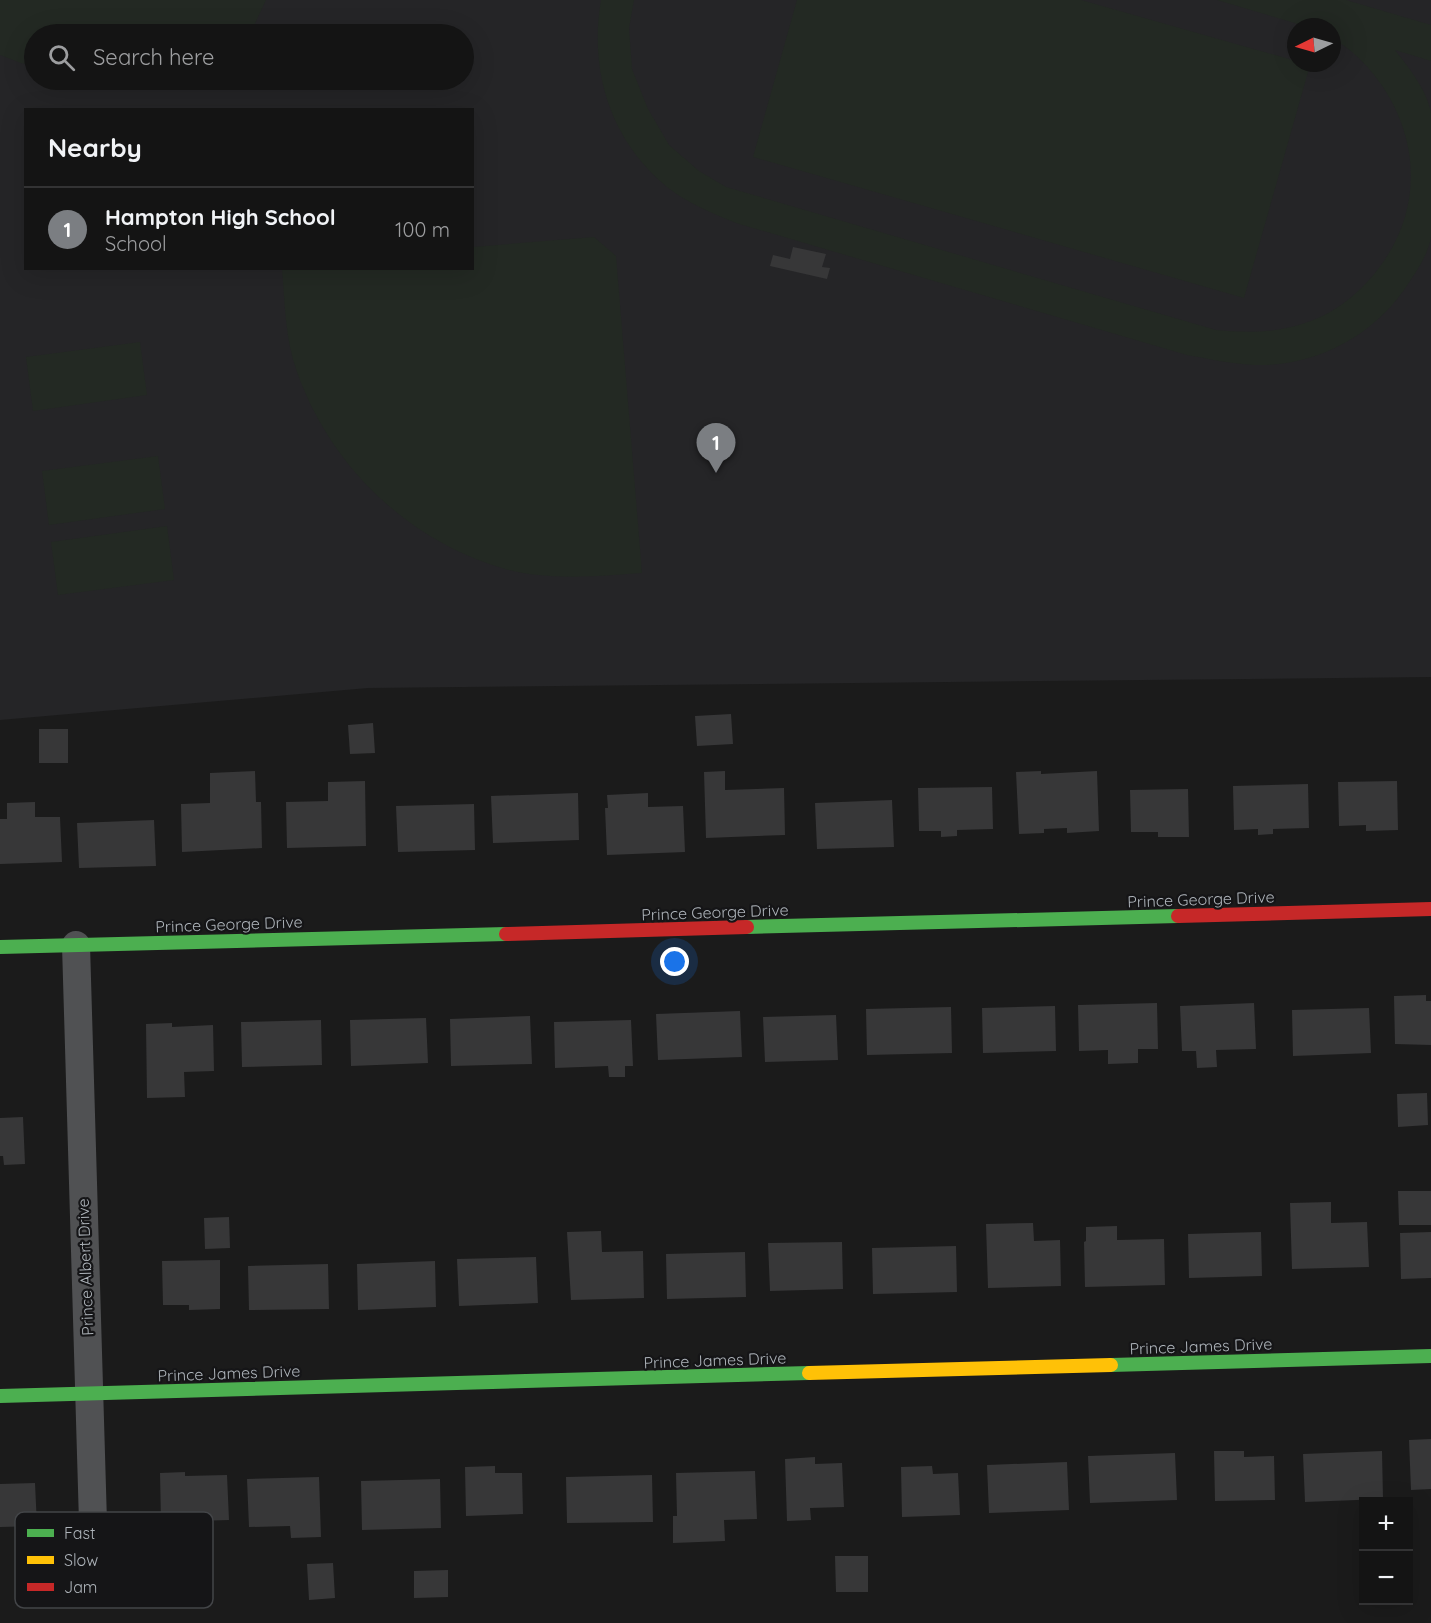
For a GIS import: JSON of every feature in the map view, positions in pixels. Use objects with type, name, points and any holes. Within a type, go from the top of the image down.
[{"type":"street","name":"Prince George Drive","points":[[0,947],[1431,909]]},
{"type":"street","name":"Prince Albert Drive","points":[[76,945],[92,1512]]},
{"type":"street","name":"Prince James Drive","points":[[0,1396],[1431,1356]]},
{"type":"shaded area","points":[[0,0],[1431,0],[1431,677],[368,688],[0,720]]},
{"type":"shaded area","points":[[0,0],[266,0],[255,24],[24,24],[24,64],[0,55]]},
{"type":"shaded area","points":[[601,0],[634,0],[629,28],[632,69],[648,109],[669,145],[699,171],[726,187],[1216,330],[1238,332],[1294,326],[1314,320],[1340,306],[1369,280],[1384,261],[1405,218],[1410,196],[1411,173],[1409,150],[1403,127],[1381,84],[1367,66],[1341,43],[1341,18],[1287,18],[1287,21],[1217,0],[1346,0],[1431,25],[1431,61],[1395,50],[1422,88],[1431,113],[1431,237],[1420,265],[1390,307],[1375,322],[1338,346],[1319,355],[1277,364],[1255,365],[1187,355],[736,223],[683,198],[647,168],[631,148],[618,126],[608,103],[602,78],[598,53]]},
{"type":"shaded area","points":[[797,0],[1081,0],[1287,58],[1287,72],[1308,72],[1244,298],[753,157]]},
{"type":"shaded area","points":[[594,237],[616,256],[642,573],[555,576],[521,573],[470,556],[436,540],[377,496],[352,469],[330,439],[312,407],[293,359],[288,334],[282,270],[474,270],[474,247]]},
{"type":"shaded area","points":[[140,342],[147,395],[33,411],[26,357]]},
{"type":"shaded area","points":[[158,456],[165,509],[49,525],[42,471]]},
{"type":"shaded area","points":[[167,526],[174,580],[58,595],[51,542]]},
{"type":"building","points":[[793,247],[826,254],[822,267],[830,268],[827,279],[770,266],[773,255],[790,259]]},
{"type":"building","points":[[731,714],[733,744],[697,746],[695,716]]},
{"type":"building","points":[[373,723],[375,753],[350,754],[348,725]]},
{"type":"building","points":[[39,729],[68,729],[68,763],[39,763]]},
{"type":"building","points":[[255,771],[256,802],[261,802],[262,848],[182,852],[181,804],[210,803],[210,773]]},
{"type":"building","points":[[725,771],[725,790],[784,788],[785,835],[706,838],[704,772]]},
{"type":"building","points":[[1041,771],[1041,774],[1097,771],[1099,831],[1067,833],[1067,828],[1044,829],[1044,833],[1019,834],[1016,772]]},
{"type":"building","points":[[365,781],[366,846],[287,848],[286,802],[328,801],[328,782]]},
{"type":"building","points":[[1397,781],[1398,830],[1366,831],[1366,825],[1339,826],[1338,782]]},
{"type":"building","points":[[1308,784],[1309,828],[1273,829],[1273,834],[1258,835],[1258,829],[1234,830],[1233,786]]},
{"type":"building","points":[[992,787],[993,829],[957,830],[957,836],[941,837],[941,831],[919,831],[918,788]]},
{"type":"building","points":[[1188,789],[1189,837],[1158,837],[1158,832],[1131,832],[1130,790]]},
{"type":"building","points":[[578,793],[579,840],[493,843],[491,796]]},
{"type":"building","points":[[648,793],[648,807],[683,806],[685,852],[607,855],[605,808],[608,808],[607,795]]},
{"type":"building","points":[[892,800],[894,847],[817,849],[815,803]]},
{"type":"building","points":[[35,802],[35,817],[60,817],[62,862],[0,864],[0,819],[7,819],[7,803]]},
{"type":"building","points":[[474,804],[475,850],[398,852],[396,806]]},
{"type":"building","points":[[154,820],[156,866],[79,868],[77,823]]},
{"type":"building","points":[[1426,995],[1426,1001],[1431,1001],[1431,1045],[1395,1044],[1394,996]]},
{"type":"building","points":[[1157,1003],[1158,1049],[1138,1049],[1138,1063],[1108,1064],[1108,1050],[1079,1051],[1078,1005]]},
{"type":"building","points":[[1254,1003],[1256,1049],[1216,1050],[1217,1067],[1197,1068],[1196,1051],[1182,1051],[1180,1006]]},
{"type":"building","points":[[1055,1006],[1056,1051],[983,1053],[982,1008]]},
{"type":"building","points":[[951,1007],[952,1053],[867,1055],[866,1009]]},
{"type":"building","points":[[1369,1008],[1371,1053],[1293,1056],[1292,1010]]},
{"type":"building","points":[[740,1011],[742,1057],[658,1060],[656,1014]]},
{"type":"building","points":[[836,1015],[838,1060],[765,1062],[763,1017]]},
{"type":"building","points":[[530,1016],[532,1064],[451,1066],[450,1019]]},
{"type":"building","points":[[426,1018],[428,1063],[351,1066],[350,1020]]},
{"type":"building","points":[[321,1020],[322,1065],[242,1067],[241,1022]]},
{"type":"building","points":[[631,1020],[633,1066],[625,1066],[625,1077],[609,1077],[608,1066],[555,1068],[554,1022]]},
{"type":"building","points":[[172,1023],[172,1027],[213,1025],[214,1071],[184,1072],[185,1097],[147,1098],[146,1024]]},
{"type":"building","points":[[1427,1093],[1428,1125],[1398,1127],[1397,1094]]},
{"type":"building","points":[[23,1117],[25,1164],[4,1165],[3,1156],[0,1156],[0,1118]]},
{"type":"building","points":[[1398,1191],[1431,1191],[1431,1225],[1399,1225]]},
{"type":"building","points":[[1331,1202],[1331,1223],[1367,1222],[1369,1267],[1292,1269],[1290,1203]]},
{"type":"building","points":[[229,1217],[230,1248],[205,1249],[204,1218]]},
{"type":"building","points":[[1033,1223],[1034,1241],[1060,1240],[1061,1286],[988,1288],[986,1224]]},
{"type":"building","points":[[1117,1226],[1117,1240],[1164,1239],[1165,1285],[1085,1287],[1086,1227]]},
{"type":"building","points":[[601,1231],[602,1252],[643,1251],[644,1298],[571,1300],[567,1232]]},
{"type":"building","points":[[1261,1232],[1262,1276],[1189,1278],[1188,1234]]},
{"type":"building","points":[[1431,1232],[1431,1278],[1401,1279],[1400,1233]]},
{"type":"building","points":[[842,1242],[843,1289],[770,1291],[768,1243]]},
{"type":"building","points":[[956,1246],[957,1292],[873,1294],[872,1248]]},
{"type":"building","points":[[745,1252],[746,1297],[667,1299],[666,1254]]},
{"type":"building","points":[[536,1257],[538,1303],[459,1306],[457,1259]]},
{"type":"building","points":[[220,1260],[220,1309],[189,1310],[189,1305],[163,1305],[162,1261]]},
{"type":"building","points":[[435,1261],[436,1307],[358,1310],[357,1264]]},
{"type":"building","points":[[328,1264],[329,1309],[249,1310],[248,1266]]},
{"type":"building","points":[[1431,1439],[1431,1489],[1411,1490],[1409,1440]]},
{"type":"building","points":[[1214,1451],[1244,1451],[1244,1457],[1274,1456],[1275,1500],[1215,1501]]},
{"type":"building","points":[[1382,1451],[1383,1497],[1305,1502],[1303,1454]]},
{"type":"building","points":[[1175,1453],[1177,1500],[1090,1503],[1088,1456]]},
{"type":"building","points":[[815,1457],[815,1464],[842,1463],[844,1507],[810,1508],[811,1520],[787,1521],[785,1459]]},
{"type":"building","points":[[1067,1462],[1069,1510],[989,1513],[987,1465]]},
{"type":"building","points":[[495,1466],[495,1473],[522,1473],[523,1514],[466,1516],[465,1467]]},
{"type":"building","points":[[932,1466],[933,1474],[958,1473],[960,1515],[902,1517],[901,1467]]},
{"type":"building","points":[[755,1471],[757,1519],[724,1520],[725,1541],[673,1543],[673,1516],[677,1516],[676,1473]]},
{"type":"building","points":[[185,1472],[185,1476],[227,1475],[229,1520],[213,1520],[213,1512],[161,1512],[160,1473]]},
{"type":"building","points":[[652,1475],[653,1522],[567,1523],[566,1477]]},
{"type":"building","points":[[319,1477],[321,1537],[291,1538],[290,1526],[249,1527],[247,1479]]},
{"type":"building","points":[[440,1479],[441,1528],[362,1530],[361,1481]]},
{"type":"building","points":[[35,1483],[36,1512],[15,1512],[15,1527],[0,1527],[0,1484]]},
{"type":"building","points":[[835,1556],[868,1556],[868,1592],[836,1592]]},
{"type":"building","points":[[333,1563],[335,1598],[309,1600],[307,1564]]},
{"type":"building","points":[[448,1570],[448,1597],[414,1598],[414,1571]]},
{"type":"traffic: fast","points":[[747,927],[1178,916]]},
{"type":"traffic: fast","points":[[0,947],[506,934]]},
{"type":"traffic: fast","points":[[1111,1365],[1431,1356]]},
{"type":"traffic: fast","points":[[0,1396],[809,1373]]},
{"type":"traffic: slow","points":[[809,1373],[1111,1365]]},
{"type":"traffic: jam","points":[[1178,916],[1431,909]]},
{"type":"traffic: jam","points":[[506,934],[747,927]]},
{"type":"place","name":"Hampton High School","points":[[716,473]]}]
